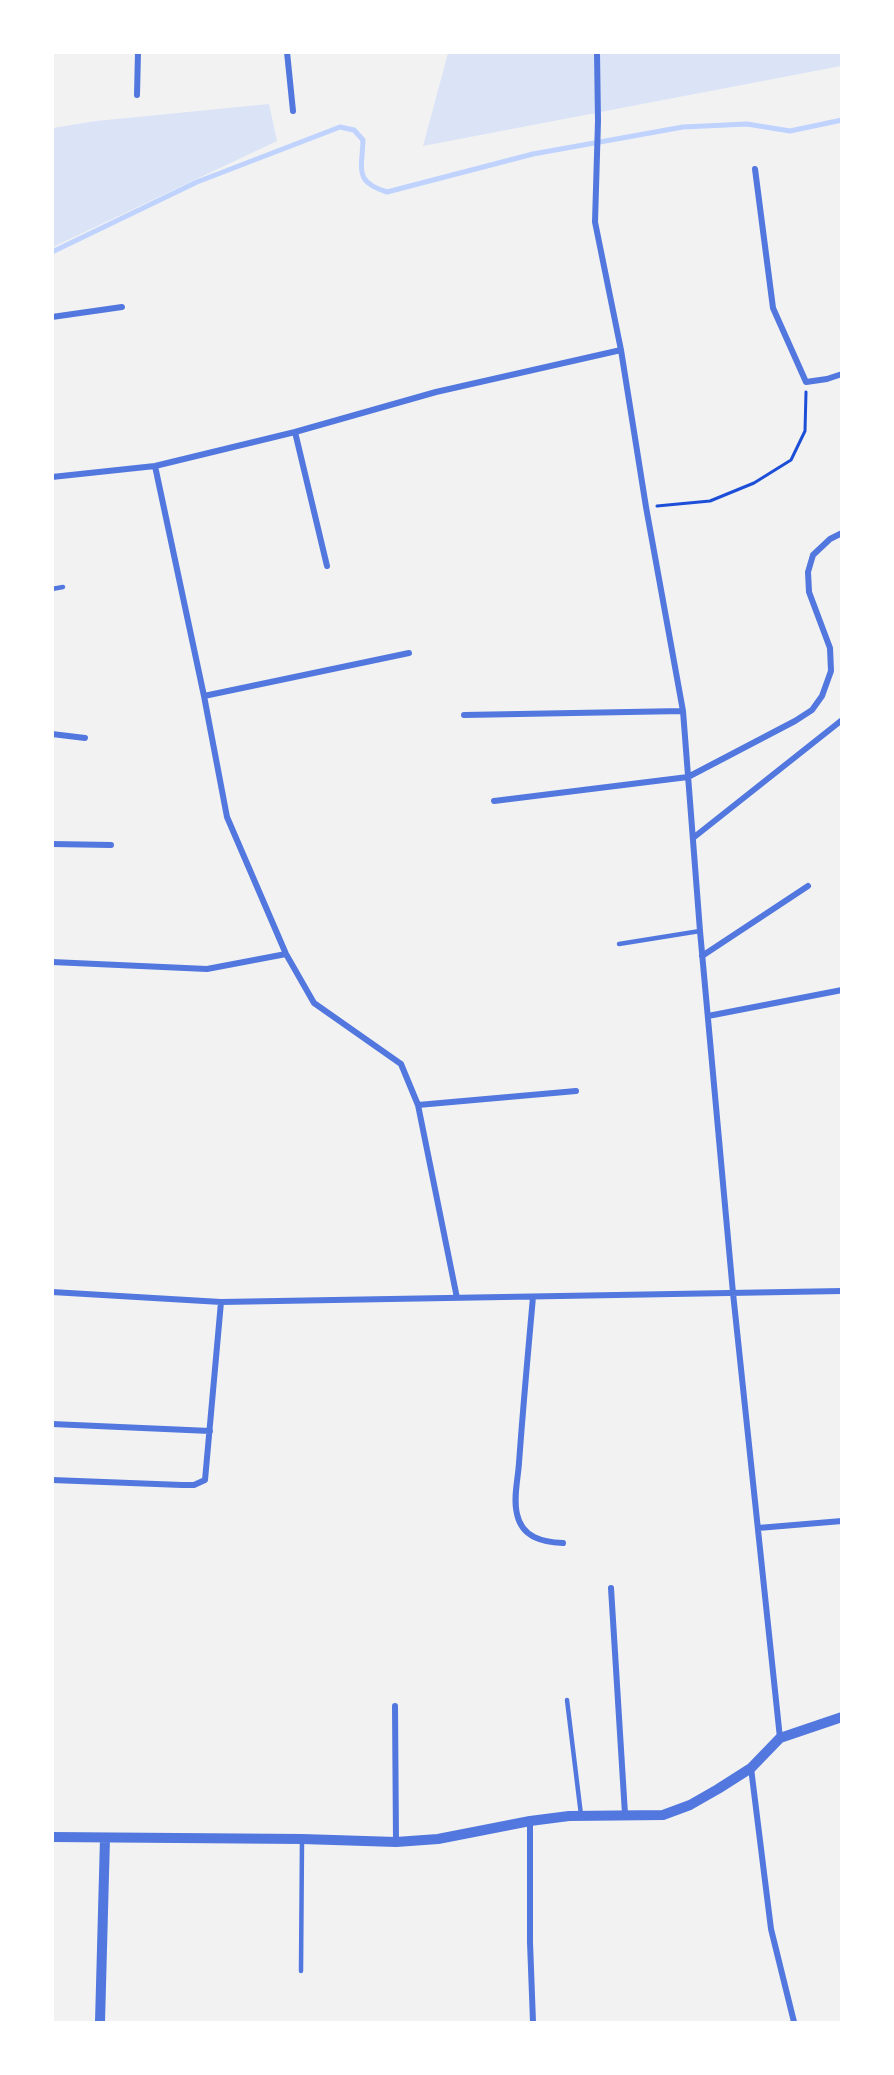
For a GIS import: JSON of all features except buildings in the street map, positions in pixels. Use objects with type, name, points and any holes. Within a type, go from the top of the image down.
[{"type":"street","points":[[137,95],[138,52]]},
{"type":"street","points":[[287,52],[293,111]]},
{"type":"street","points":[[597,52],[598,121],[595,222],[621,350],[646,507],[683,711],[702,956],[733,1293],[780,1738]]},
{"type":"street","points":[[755,169],[773,308],[806,382],[842,374]]},
{"type":"street","points":[[52,317],[122,307]]},
{"type":"street","points":[[52,477],[155,466],[295,432],[436,392],[621,350]]},
{"type":"street","points":[[295,432],[327,566]]},
{"type":"street","points":[[155,466],[227,817],[286,954],[314,1004],[401,1064],[418,1105],[457,1298]]},
{"type":"street","points":[[494,801],[688,777],[795,722],[812,710],[822,696],[831,671],[830,648],[809,592],[808,572],[813,555],[830,539],[842,533]]},
{"type":"street","points":[[204,696],[409,653]]},
{"type":"street","points":[[464,715],[683,711]]},
{"type":"street","points":[[693,838],[842,720]]},
{"type":"street","points":[[52,734],[85,738]]},
{"type":"street","points":[[52,844],[111,845]]},
{"type":"street","points":[[702,956],[808,886]]},
{"type":"street","points":[[52,962],[207,969],[286,954]]},
{"type":"street","points":[[708,1016],[842,990]]},
{"type":"street","points":[[418,1105],[576,1091]]},
{"type":"street","points":[[52,1292],[220,1302],[842,1291]]},
{"type":"street","points":[[534,1297],[522,1417],[516,1494],[517,1515],[533,1538],[545,1542],[563,1543]]},
{"type":"street","points":[[52,1480],[194,1485],[205,1480],[220,1302]]},
{"type":"street","points":[[52,1424],[210,1431]]},
{"type":"street","points":[[758,1528],[842,1521]]},
{"type":"street","points":[[611,1588],[625,1814]]},
{"type":"street","points":[[395,1706],[396,1842]]},
{"type":"street","points":[[52,1837],[396,1842],[438,1839],[530,1821],[581,1815],[663,1815],[690,1805],[751,1768],[780,1738],[842,1717]]},
{"type":"street","points":[[751,1768],[771,1929],[794,2022]]},
{"type":"street","points":[[530,1821],[530,1942],[533,2022]]},
{"type":"street","points":[[100,2022],[105,1838]]},
{"type":"lane","points":[[52,589],[63,587]]},
{"type":"lane","points":[[619,944],[700,931]]},
{"type":"lane","points":[[567,1700],[581,1815]]},
{"type":"lane","points":[[302,1839],[302,1971]]},
{"type":"path","points":[[646,507],[710,501],[754,483],[791,460],[805,431],[806,382]]},
{"type":"shaded area","points":[[448,53],[841,53],[841,66],[423,146]]},
{"type":"shaded area","points":[[269,104],[277,141],[53,247],[53,128],[96,121]]},
{"type":"waterway","points":[[52,252],[197,182],[340,127],[354,130],[363,140],[362,174],[369,184],[387,192],[533,154],[683,127],[747,124],[790,131],[842,120]]}]
